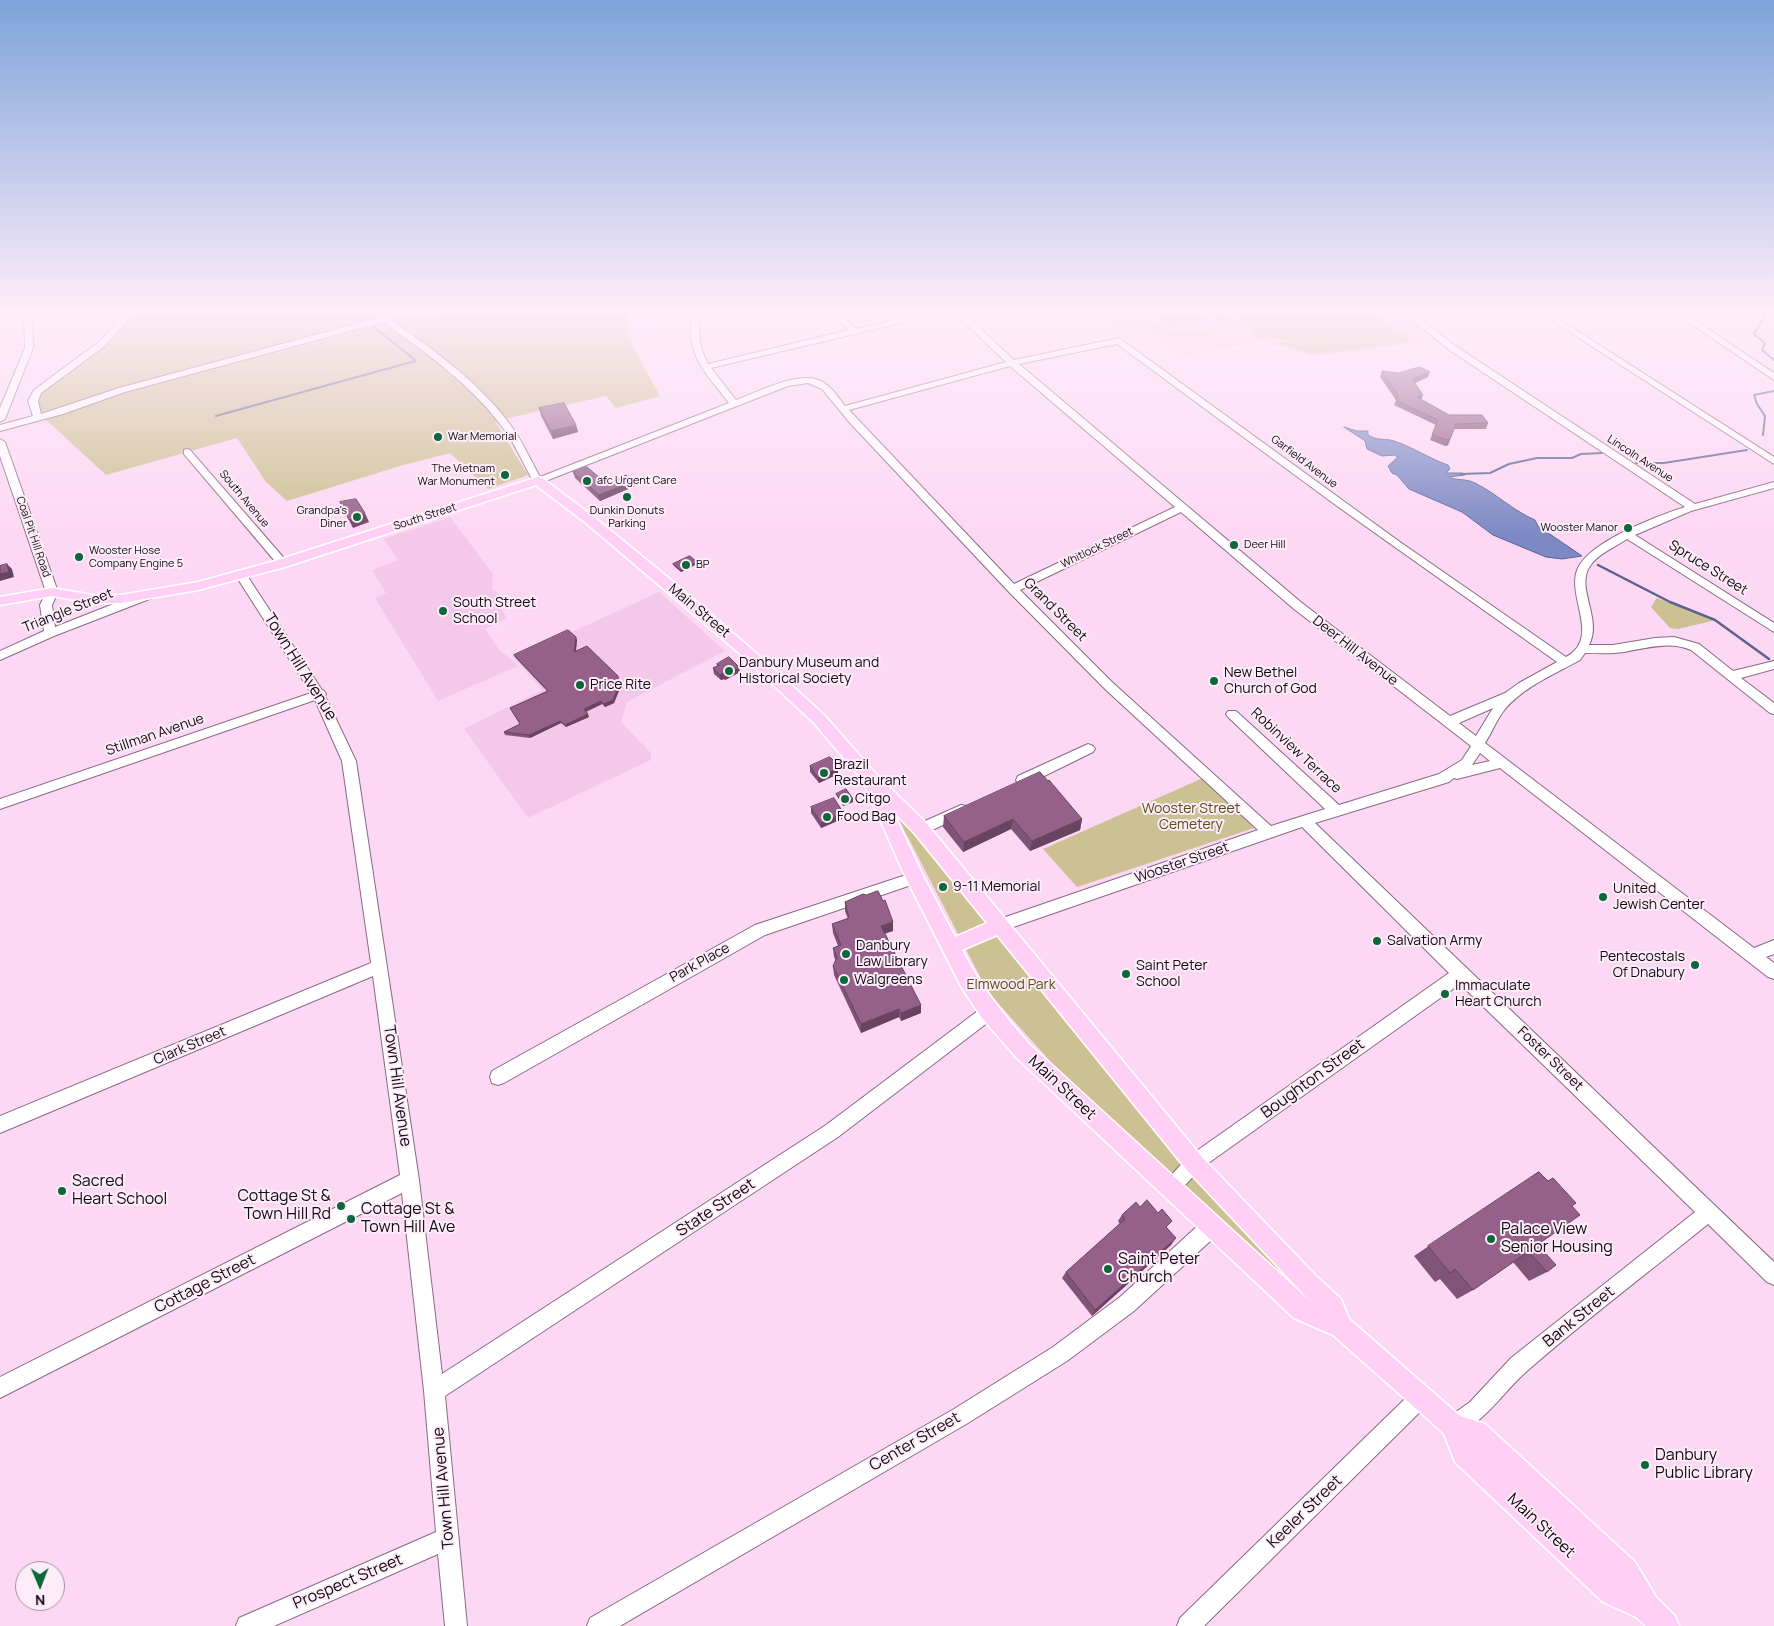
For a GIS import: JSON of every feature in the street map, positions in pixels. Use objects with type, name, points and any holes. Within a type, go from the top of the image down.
[{"type":"main road","name":"South Street","points":[[0,601],[52,592],[92,599],[121,598],[149,595],[242,576],[538,481]]},
{"type":"main road","name":"Main Street","points":[[538,481],[590,520],[743,649],[819,720],[869,777],[921,829],[1194,1163],[1308,1284],[1333,1307],[1341,1327]]},
{"type":"main road","name":"Main Street","points":[[869,777],[915,878],[969,982],[989,1012],[1023,1051],[1302,1310],[1341,1327],[1454,1426],[1464,1453],[1612,1593],[1646,1607],[1665,1626]]},
{"type":"main road","name":"Wooster Street","points":[[951,947],[999,926]]},
{"type":"street","points":[[0,418],[14,385]]},
{"type":"street","points":[[38,418],[33,401],[36,392],[44,385]]},
{"type":"street","points":[[0,428],[38,418],[141,385]]},
{"type":"street","points":[[469,385],[505,424],[538,481]]},
{"type":"street","points":[[719,385],[734,404]]},
{"type":"street","name":"South Street","points":[[538,481],[784,385]]},
{"type":"street","name":"South Street","points":[[821,385],[832,396]]},
{"type":"street","name":"Garfield Avenue","points":[[843,409],[932,385]]},
{"type":"street","name":"Deer Hill Avenue","points":[[1038,385],[1298,606],[1774,972]]},
{"type":"street","name":"Garfield Avenue","points":[[1178,385],[1355,516],[1566,663]]},
{"type":"street","name":"Lincoln Avenue","points":[[1509,385],[1693,507]]},
{"type":"street","points":[[1656,385],[1774,461]]},
{"type":"street","name":"Grand Street","points":[[832,396],[1013,589],[1109,686],[1269,832]]},
{"type":"street","name":"Coal Pit Hill Road","points":[[0,442],[3,463],[52,592],[46,605],[50,633]]},
{"type":"street","name":"South Avenue","points":[[187,452],[237,508],[279,559],[280,564]]},
{"type":"street","points":[[1448,722],[1510,696],[1576,656],[1588,638],[1589,627],[1581,590],[1580,575],[1585,564],[1594,556],[1626,534],[1693,507],[1774,485]]},
{"type":"street","name":"Whitlock Street","points":[[1013,589],[1181,508]]},
{"type":"street","name":"Spruce Street","points":[[1626,534],[1774,628]]},
{"type":"street","name":"Town Hill Avenue","points":[[242,576],[320,694],[337,728],[349,761],[410,1180],[434,1392],[456,1626]]},
{"type":"street","name":"Triangle Street","points":[[0,656],[50,633],[149,595]]},
{"type":"street","points":[[1581,649],[1614,649],[1668,639],[1682,640],[1695,647],[1774,710]]},
{"type":"street","points":[[1731,676],[1774,665]]},
{"type":"street","name":"Stillman Avenue","points":[[0,804],[320,694]]},
{"type":"street","name":"Wooster Street","points":[[1444,778],[1467,763],[1499,708],[1510,696]]},
{"type":"street","name":"Robinview Terrace","points":[[1232,714],[1337,812]]},
{"type":"street","points":[[1013,785],[1088,749]]},
{"type":"street","name":"Wooster Street","points":[[999,926],[1269,832],[1444,778],[1501,763]]},
{"type":"street","points":[[921,829],[978,802]]},
{"type":"street","name":"Foster Street","points":[[1305,822],[1345,863],[1774,1275]]},
{"type":"street","name":"Park Place","points":[[498,1077],[760,930],[915,878]]},
{"type":"street","points":[[1752,955],[1774,947]]},
{"type":"street","name":"Clark Street","points":[[0,1125],[380,966]]},
{"type":"street","name":"Boughton Street","points":[[1170,1189],[1194,1163],[1461,974]]},
{"type":"street","name":"State Street","points":[[434,1392],[832,1130],[989,1012]]},
{"type":"street","name":"Cottage Street","points":[[0,1388],[410,1180]]},
{"type":"street","name":"Bank Street","points":[[1454,1426],[1477,1409],[1518,1365],[1709,1212]]},
{"type":"street","name":"Center Street","points":[[598,1626],[961,1416],[1060,1354],[1127,1304],[1211,1226]]},
{"type":"street","name":"Keeler Street","points":[[1188,1626],[1421,1397]]},
{"type":"street","name":"Prospect Street","points":[[247,1626],[448,1538]]},
{"type":"shaded area","name":"South Street School","points":[[450,517],[493,574],[492,589],[504,601],[498,604],[507,618],[485,629],[500,651],[518,666],[438,701],[375,598],[386,593],[372,570],[398,560],[384,539]]},
{"type":"shaded area","points":[[659,592],[725,651],[627,702],[621,722],[651,753],[651,760],[528,818],[464,729],[542,690],[512,656],[570,630],[572,632]]},
{"type":"green space","points":[[48,385],[654,385],[660,396],[616,408],[606,396],[495,421],[528,475],[488,489],[450,453],[400,466],[287,501],[266,482],[237,438],[106,475],[42,416],[37,398],[41,390]]},
{"type":"green space","points":[[1657,598],[1712,621],[1678,629],[1670,628],[1651,607]]},
{"type":"green space","name":"Wooster Street Cemetery","points":[[1203,778],[1254,828],[1077,887],[1043,849]]},
{"type":"green space","name":"Elmwood Park","points":[[902,814],[1293,1282],[1222,1225],[1050,1061],[988,992],[897,816]]},
{"type":"water","points":[[1344,427],[1357,431],[1368,431],[1368,435],[1371,437],[1391,440],[1408,446],[1448,465],[1450,469],[1446,473],[1463,473],[1465,475],[1449,477],[1471,481],[1483,487],[1519,512],[1535,520],[1538,526],[1582,556],[1562,559],[1546,557],[1493,535],[1462,512],[1409,489],[1397,475],[1392,473],[1388,466],[1398,457],[1394,455],[1382,456],[1367,449],[1365,441]]},
{"type":"building","points":[[1391,385],[1416,385],[1423,395],[1417,397],[1449,415],[1482,415],[1488,423],[1456,424],[1448,440],[1432,435],[1438,420],[1396,400],[1398,395]]},
{"type":"building","points":[[564,403],[576,425],[551,431],[539,408]]},
{"type":"building","points":[[587,467],[606,483],[626,475],[634,481],[599,495],[573,472]]},
{"type":"building","points":[[356,499],[365,513],[349,520],[340,502]]},
{"type":"building","name":"BP","points":[[690,556],[697,562],[680,570],[673,564]]},
{"type":"building","points":[[7,564],[9,572],[0,574],[0,566]]},
{"type":"building","name":"Price Rite","points":[[568,630],[576,637],[574,652],[587,646],[618,676],[619,686],[613,700],[604,704],[601,701],[584,709],[588,714],[565,725],[560,721],[529,735],[504,732],[520,724],[510,708],[548,691],[514,655]]},
{"type":"building","points":[[729,657],[739,667],[724,675],[723,673],[720,675],[713,668]]},
{"type":"building","points":[[830,757],[838,765],[836,766],[838,768],[818,778],[810,766]]},
{"type":"building","points":[[1040,772],[1082,819],[1032,841],[1013,819],[964,842],[944,816]]},
{"type":"building","name":"Citgo","points":[[846,789],[853,799],[843,803],[836,794]]},
{"type":"building","name":"Food Bag","points":[[834,798],[842,814],[821,823],[811,807]]},
{"type":"building","points":[[878,891],[883,901],[885,900],[893,922],[881,926],[921,1005],[901,1013],[899,1009],[861,1024],[833,966],[837,957],[833,948],[841,945],[832,924],[849,918],[845,902],[863,894],[866,895]]},
{"type":"building","name":"Palace View Senior Housing","points":[[1539,1172],[1548,1181],[1553,1178],[1576,1203],[1572,1206],[1580,1215],[1540,1243],[1542,1244],[1539,1246],[1556,1265],[1547,1272],[1530,1253],[1525,1254],[1473,1290],[1455,1269],[1450,1273],[1428,1246]]},
{"type":"building","name":"Saint Peter Church","points":[[1147,1200],[1158,1213],[1162,1209],[1172,1221],[1166,1227],[1176,1238],[1095,1310],[1066,1272],[1125,1219],[1122,1215],[1136,1202],[1140,1207]]},
{"type":"waterway","points":[[216,416],[329,385]]},
{"type":"waterway","points":[[1763,435],[1765,416],[1757,404],[1754,395],[1774,391]]},
{"type":"waterway","points":[[1636,463],[1664,463],[1747,450]]},
{"type":"waterway","points":[[1461,474],[1490,473],[1509,464],[1537,458],[1572,458],[1581,454],[1602,453]]},
{"type":"waterway","points":[[1598,565],[1670,602],[1715,620],[1769,659]]},
{"type":"place","name":"War Memorial","points":[[438,437]]},
{"type":"place","name":"The Vietnam War Monument","points":[[505,475]]},
{"type":"place","name":"afc Urgent Care","points":[[587,481]]},
{"type":"place","name":"Dunkin Donuts Parking","points":[[627,497]]},
{"type":"place","name":"Grandpa's Diner","points":[[357,517]]},
{"type":"place","name":"Wooster Manor","points":[[1628,528]]},
{"type":"place","name":"Deer Hill","points":[[1234,545]]},
{"type":"place","name":"Wooster Hose Company Engine 5","points":[[79,557]]},
{"type":"place","name":"BP","points":[[686,565]]},
{"type":"place","name":"South Street School","points":[[443,611]]},
{"type":"place","name":"Danbury Museum and Historical Society","points":[[729,671]]},
{"type":"place","name":"New Bethel Church of God","points":[[1214,681]]},
{"type":"place","name":"Price Rite","points":[[580,685]]},
{"type":"place","name":"Brazil Restaurant","points":[[824,773]]},
{"type":"place","name":"Citgo","points":[[845,799]]},
{"type":"place","name":"Food Bag","points":[[827,817]]},
{"type":"place","name":"9-11 Memorial","points":[[943,887]]},
{"type":"place","name":"United Jewish Center","points":[[1603,897]]},
{"type":"place","name":"Salvation Army","points":[[1377,941]]},
{"type":"place","name":"Danbury Law Library","points":[[846,954]]},
{"type":"place","name":"Pentecostals Of Dnabury","points":[[1695,965]]},
{"type":"place","name":"Saint Peter School","points":[[1126,974]]},
{"type":"place","name":"Walgreens","points":[[844,980]]},
{"type":"place","name":"Immaculate Heart Church","points":[[1445,994]]},
{"type":"place","name":"Sacred Heart School","points":[[62,1191]]},
{"type":"place","name":"Cottage St & Town Hill Rd","points":[[341,1206]]},
{"type":"place","name":"Cottage St & Town Hill Ave","points":[[351,1219]]},
{"type":"place","name":"Palace View Senior Housing","points":[[1491,1239]]},
{"type":"place","name":"Saint Peter Church","points":[[1108,1269]]},
{"type":"place","name":"Danbury Public Library","points":[[1645,1465]]}]
